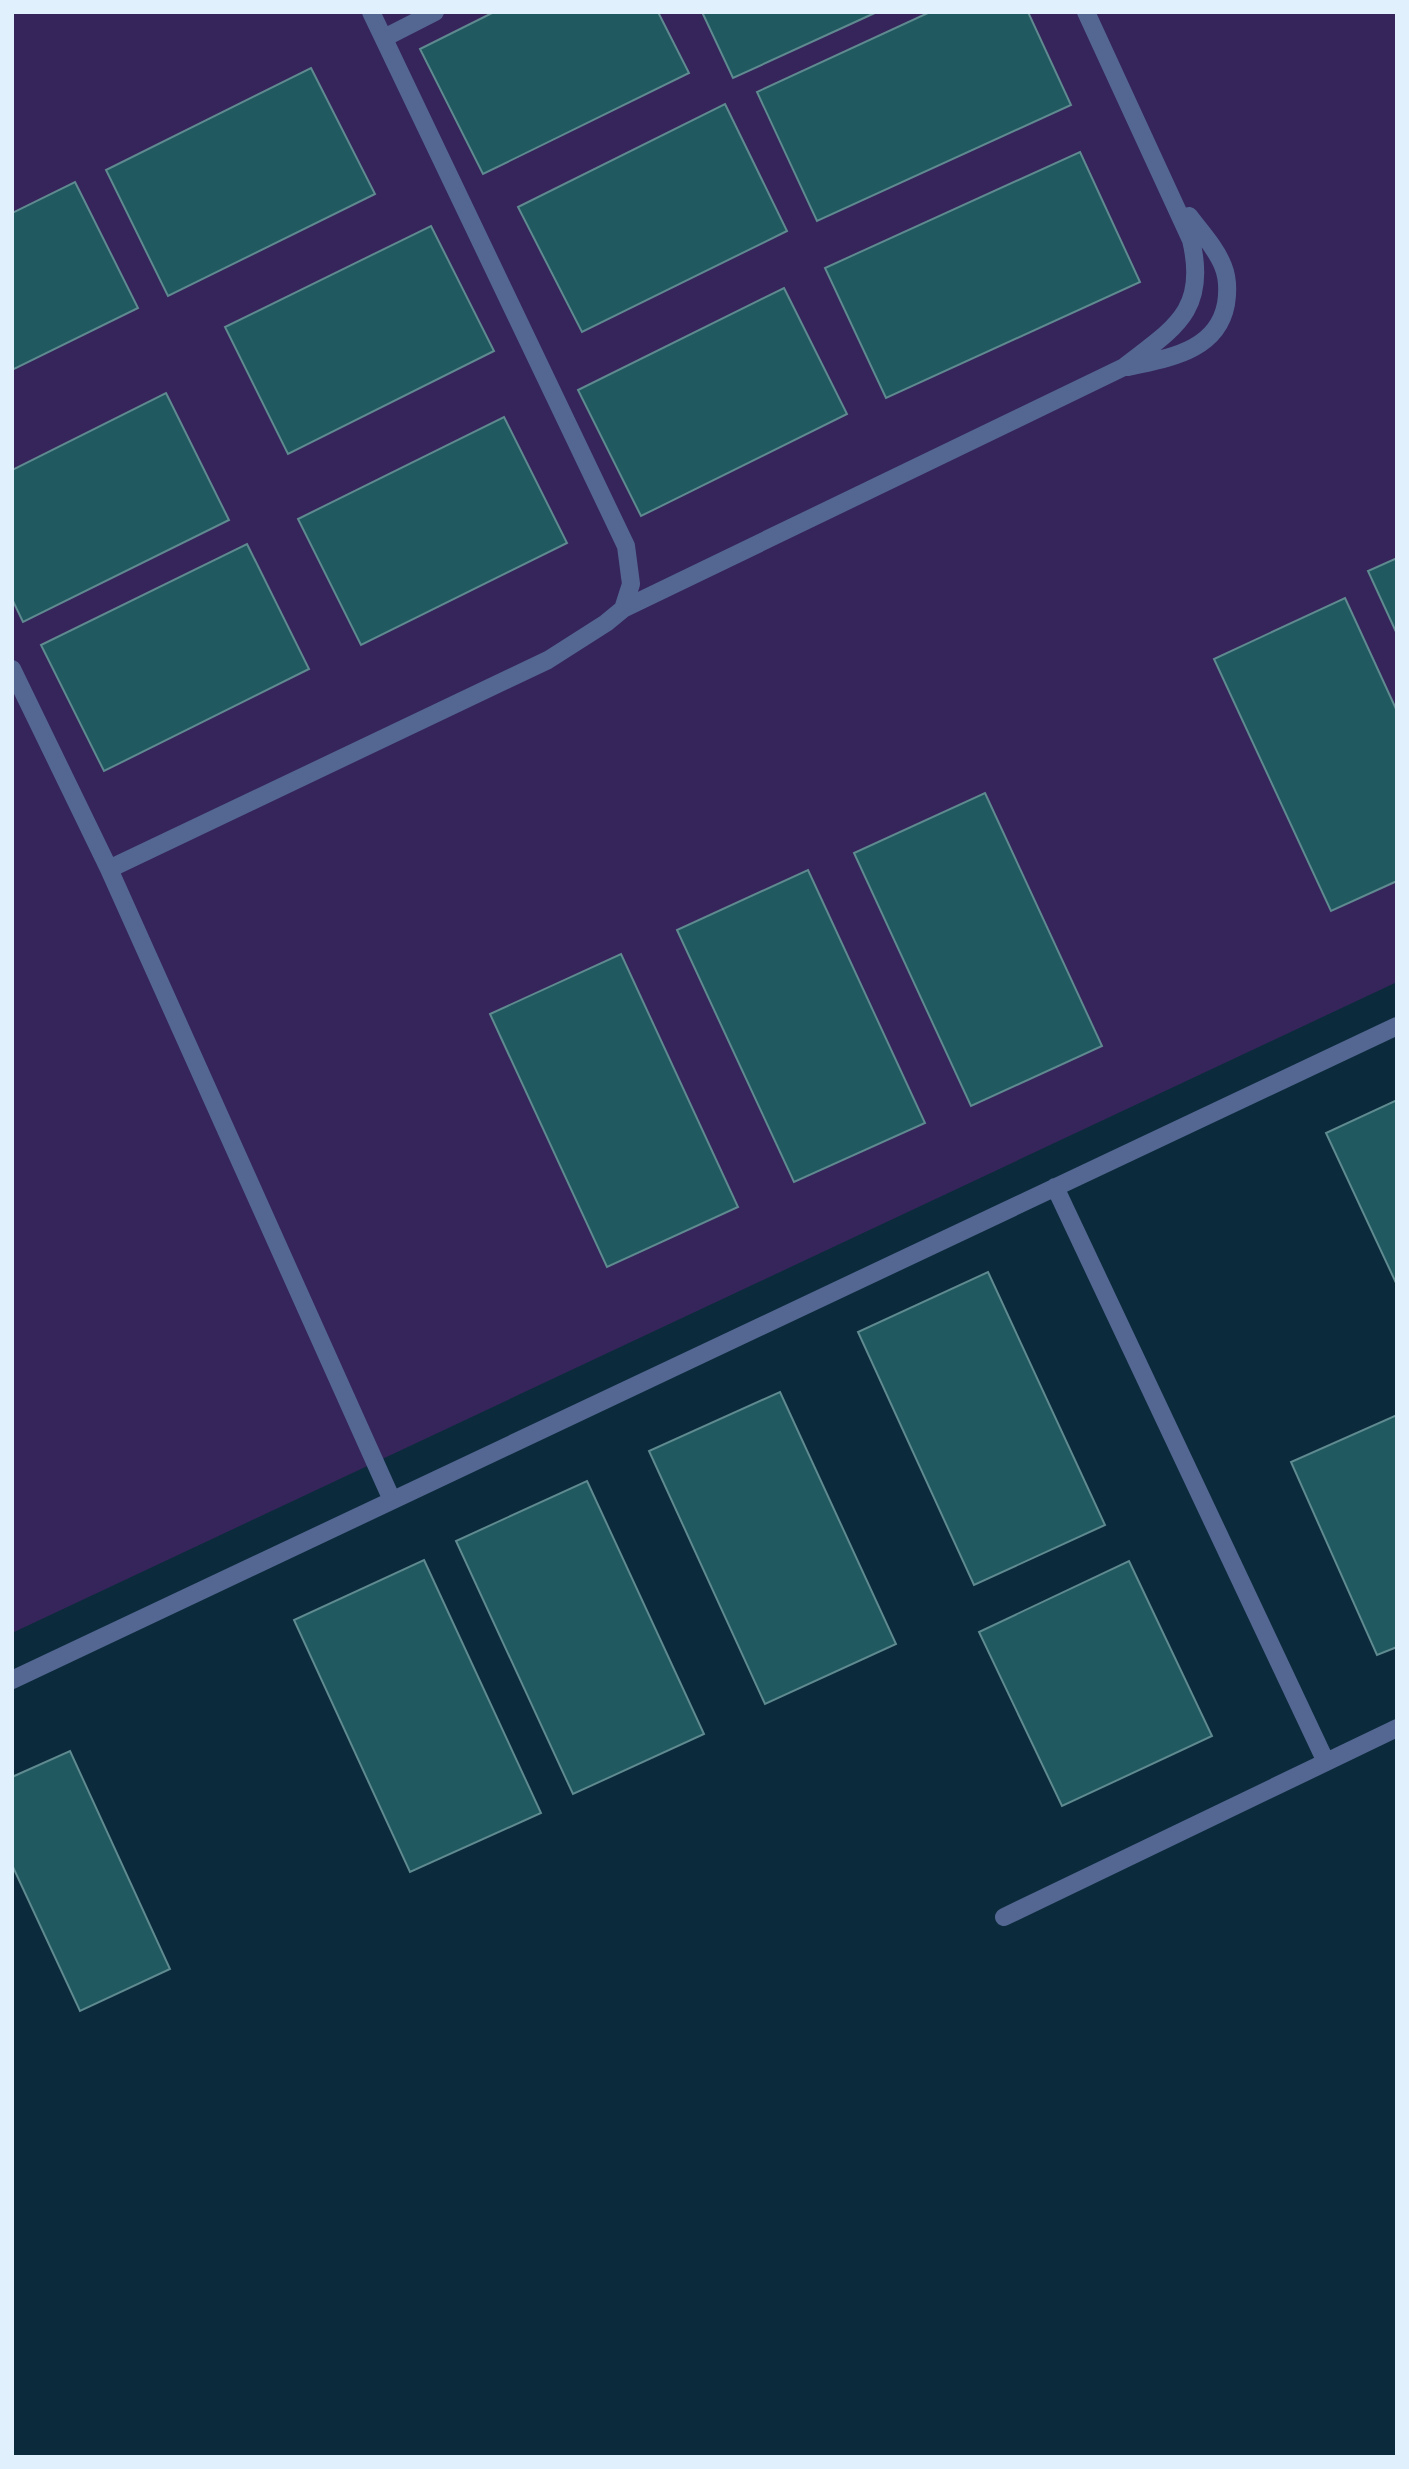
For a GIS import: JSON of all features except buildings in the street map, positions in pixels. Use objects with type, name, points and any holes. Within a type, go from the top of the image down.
[{"type":"lane","points":[[371,12],[626,546],[631,584],[623,609]]},
{"type":"lane","points":[[384,38],[435,12]]},
{"type":"lane","points":[[109,869],[548,660],[623,609],[1124,367],[1175,327],[1188,308],[1196,286],[1196,263],[1191,240],[1086,12]]},
{"type":"lane","points":[[1124,367],[1174,357],[1195,348],[1213,333],[1224,313],[1228,290],[1223,267],[1212,247],[1169,188]]},
{"type":"lane","points":[[12,669],[109,869],[392,1500]]},
{"type":"lane","points":[[12,1680],[1397,1026]]},
{"type":"lane","points":[[1055,1186],[1326,1762]]},
{"type":"lane","points":[[1004,1917],[1397,1728]]},
{"type":"shaded area","points":[[12,12],[1397,12],[1397,982],[12,1633]]}]
